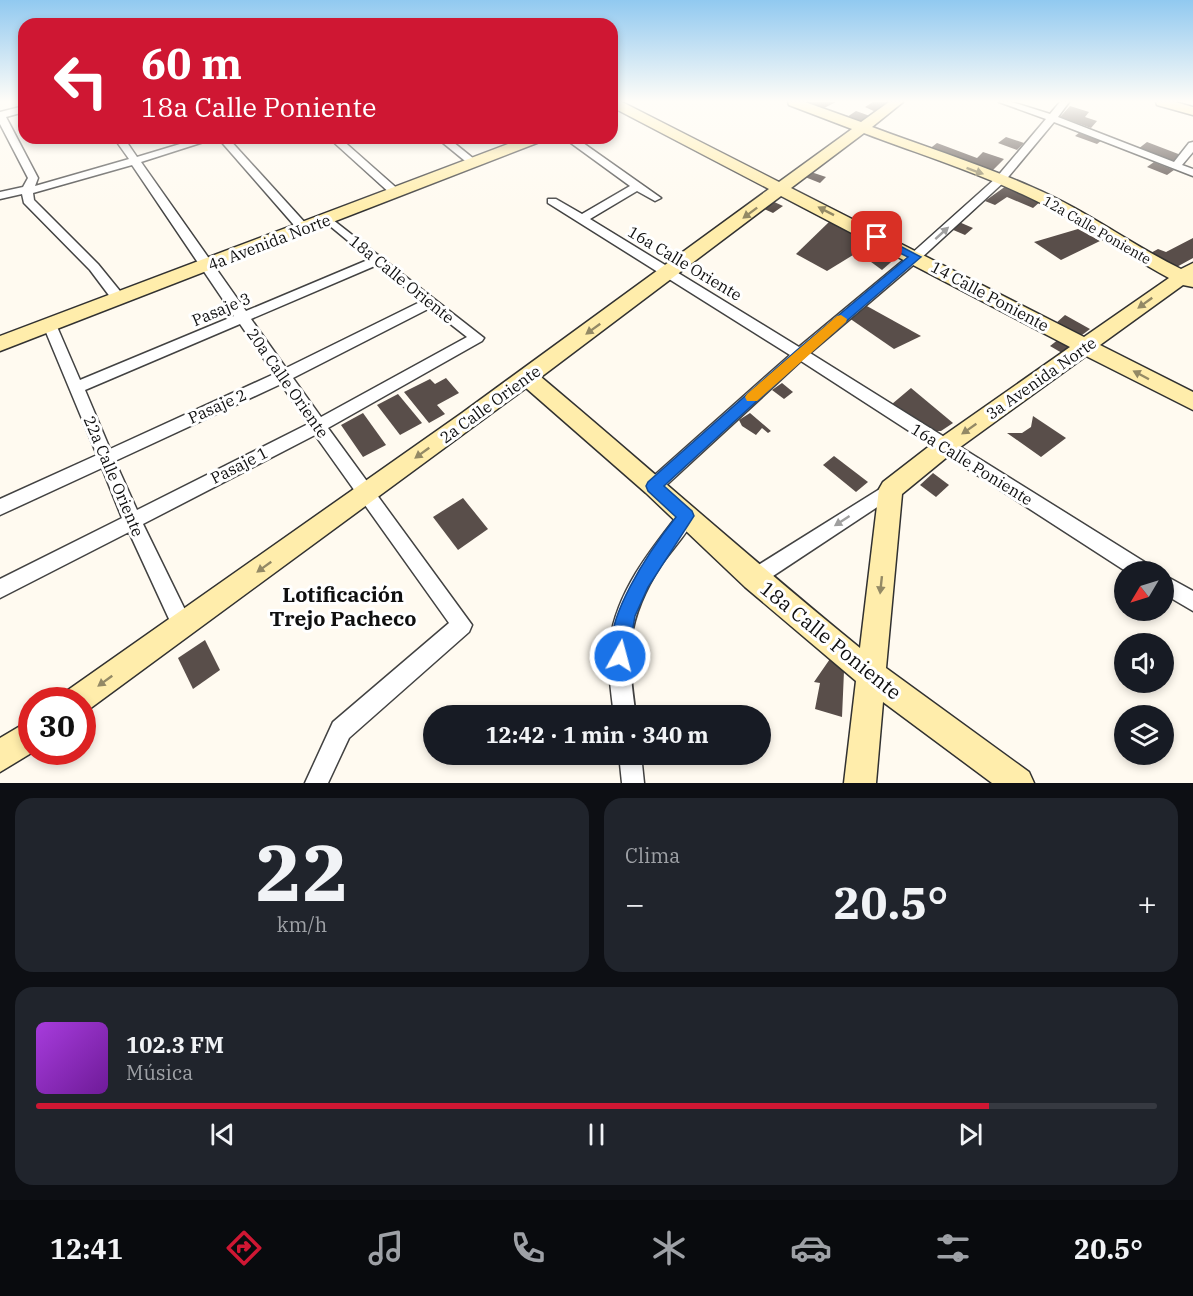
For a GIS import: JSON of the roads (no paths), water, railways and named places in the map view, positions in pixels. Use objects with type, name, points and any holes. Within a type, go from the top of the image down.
[{"type":"street","points":[[12,139],[33,178],[27,191],[28,201],[94,267],[119,299]]},
{"type":"street","name":"14 Calle Poniente","points":[[684,139],[1193,402]]},
{"type":"street","name":"2a Calle Oriente","points":[[96,687],[506,393],[847,139]]},
{"type":"street","name":"12a Calle Poniente","points":[[889,139],[1027,190],[1070,212],[1141,256],[1189,276]]},
{"type":"street","points":[[527,377],[654,486],[801,353],[915,257],[1000,180],[1035,139]]},
{"type":"street","points":[[1106,139],[1193,173]]},
{"type":"street","name":"20a Calle Oriente","points":[[123,144],[365,494],[462,625],[341,729],[316,783]]},
{"type":"street","points":[[0,196],[10,192],[41,189],[192,144]]},
{"type":"street","points":[[228,144],[304,229]]},
{"type":"street","points":[[341,144],[396,193]]},
{"type":"street","points":[[450,144],[474,162]]},
{"type":"street","name":"4a Avenida Norte","points":[[0,345],[521,144]]},
{"type":"street","points":[[577,144],[655,198]]},
{"type":"street","points":[[1176,166],[1193,145]]},
{"type":"street","points":[[582,219],[636,187]]},
{"type":"street","name":"16a Calle Oriente","points":[[552,201],[801,353]]},
{"type":"street","name":"18a Calle Oriente","points":[[328,219],[477,338]]},
{"type":"street","name":"Pasaje 3","points":[[76,388],[378,260]]},
{"type":"street","name":"3a Avenida Norte","points":[[754,578],[891,489],[944,447],[1189,276]]},
{"type":"street","name":"Pasaje 2","points":[[0,507],[284,376],[431,302]]},
{"type":"street","name":"22a Calle Oriente","points":[[50,326],[132,520],[182,625]]},
{"type":"street","name":"Pasaje 1","points":[[0,589],[318,426],[477,338]]},
{"type":"street","name":"16a Calle Poniente","points":[[801,353],[944,447],[1126,561]]},
{"type":"street","name":"18a Calle Poniente","points":[[654,486],[754,578],[870,674],[1018,783]]},
{"type":"street","points":[[860,783],[891,489]]},
{"type":"street","points":[[624,705],[620,640],[626,615],[642,581],[667,541],[687,516]]},
{"type":"street","points":[[1174,590],[1193,602]]},
{"type":"street","points":[[0,756],[18,744]]},
{"type":"street","points":[[631,765],[633,783]]},
{"type":"district","name":"Lotificación Trejo Pacheco","points":[[343,606]]}]
